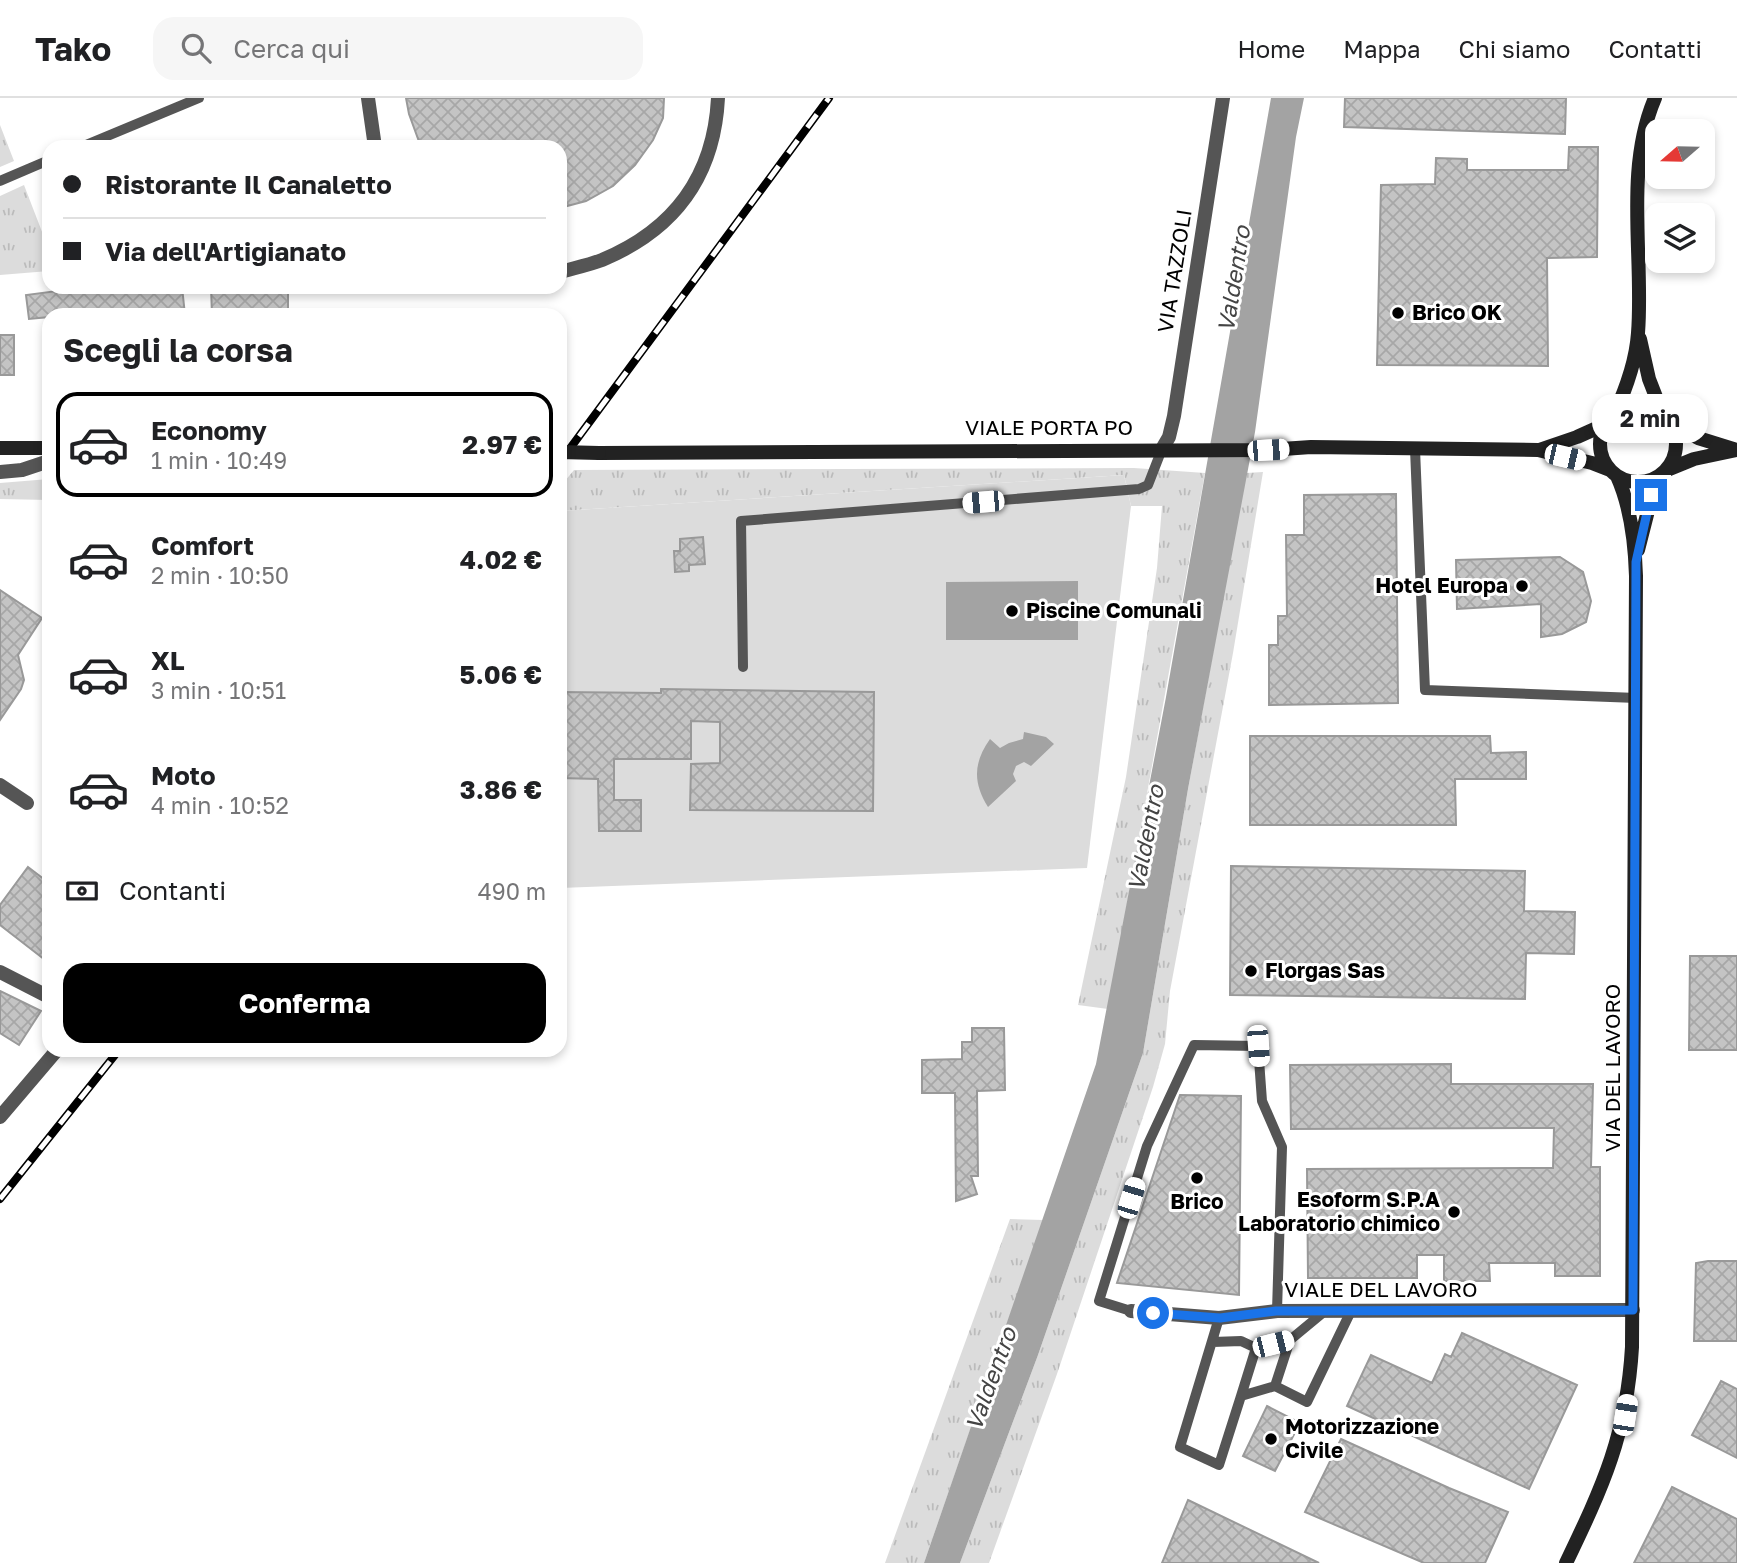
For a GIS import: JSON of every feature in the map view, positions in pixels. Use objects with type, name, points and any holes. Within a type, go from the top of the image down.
[{"type":"main road","points":[[1636,562],[1626,503],[1614,473],[1601,452],[1600,443],[1631,374],[1638,334],[1637,204],[1648,113],[1655,98]]},
{"type":"main road","points":[[1636,562],[1651,495],[1676,452],[1675,432],[1649,379],[1638,334]]},
{"type":"main road","name":"VIALE PORTA PO","points":[[567,452],[1268,450],[1311,447],[1538,450],[1592,463],[1638,483],[1649,481],[1694,459],[1737,450],[1698,438],[1644,406],[1623,409],[1577,437],[1538,450]]},
{"type":"main road","points":[[0,448],[42,448]]},
{"type":"main road","name":"VIA DEL LAVORO","points":[[1566,1563],[1608,1472],[1630,1384],[1633,1310],[1636,562]]},
{"type":"street","points":[[368,98],[374,140]]},
{"type":"street","points":[[567,270],[601,260],[647,237],[683,203],[709,156],[717,120],[718,98]]},
{"type":"street","name":"VIA TAZZOLI","points":[[1163,449],[1174,416],[1223,98]]},
{"type":"street","points":[[0,472],[22,470],[42,463]]},
{"type":"street","points":[[0,785],[27,803]]},
{"type":"street","points":[[0,972],[42,993]]},
{"type":"street","points":[[0,1117],[51,1057]]},
{"type":"street","name":"VIALE DEL LAVORO","points":[[1131,1311],[1220,1318],[1276,1311],[1633,1310]]},
{"type":"lane","points":[[98,140],[199,98]]},
{"type":"lane","points":[[0,181],[42,163]]},
{"type":"lane","points":[[743,667],[741,521],[1139,489],[1148,485],[1163,449]]},
{"type":"lane","points":[[1415,449],[1424,690],[1637,698]]},
{"type":"lane","points":[[1131,1311],[1099,1301],[1147,1146],[1195,1045],[1258,1046],[1262,1101],[1282,1147],[1276,1311]]},
{"type":"lane","points":[[1213,1342],[1241,1342],[1256,1348],[1290,1340],[1325,1311]]},
{"type":"lane","points":[[1241,1396],[1275,1387],[1307,1402],[1351,1311]]},
{"type":"lane","points":[[1220,1318],[1180,1447],[1219,1465],[1256,1348]]},
{"type":"lane","points":[[1275,1387],[1290,1340]]},
{"type":"green space","points":[[0,125],[14,161],[0,167]]},
{"type":"green space","points":[[24,185],[42,232],[42,272],[0,275],[0,196]]},
{"type":"green space","points":[[1134,468],[1205,473],[1108,1009],[1078,1005],[1126,777],[1157,568],[1162,506],[1131,506],[1124,475],[567,511],[567,478],[574,470]]},
{"type":"green space","points":[[1263,472],[1233,653],[1170,991],[1165,1044],[1057,1374],[989,1563],[960,1563],[1038,1355],[1143,1053],[1246,473]]},
{"type":"green space","points":[[1124,475],[1131,506],[1087,868],[567,888],[567,511]]},
{"type":"green space","points":[[42,480],[42,500],[0,499],[0,483]]},
{"type":"green space","points":[[1010,1219],[1043,1220],[924,1563],[885,1563]]},
{"type":"water","name":"Valdentro","points":[[1271,98],[1304,98],[1296,137],[1255,432],[1188,789],[1143,1053],[1038,1355],[960,1563],[924,1563],[1096,1064],[1166,697]]},
{"type":"water","name":"Piscine Comunali","points":[[1078,581],[1078,640],[946,640],[946,582]]},
{"type":"water","points":[[1024,732],[1046,737],[1054,744],[1031,766],[1024,762],[1016,766],[1013,774],[1016,781],[988,807],[978,781],[980,756],[990,739],[1000,748],[1023,739]]},
{"type":"building","points":[[406,98],[664,98],[663,118],[653,140],[635,165],[613,186],[586,201],[567,206],[567,140],[418,140]]},
{"type":"building","points":[[1345,98],[1566,98],[1565,134],[1344,127]]},
{"type":"building","points":[[1569,147],[1598,147],[1597,257],[1547,258],[1548,366],[1377,365],[1381,185],[1435,184],[1436,158],[1467,159],[1467,170],[1568,170]]},
{"type":"building","points":[[183,294],[184,308],[42,308],[42,318],[29,319],[26,295]]},
{"type":"building","points":[[211,294],[288,294],[288,308],[212,308]]},
{"type":"building","points":[[0,335],[14,335],[14,375],[0,375]]},
{"type":"building","points":[[1396,494],[1398,703],[1269,705],[1269,645],[1278,645],[1278,616],[1287,616],[1286,535],[1304,535],[1304,495]]},
{"type":"building","points":[[703,537],[705,564],[689,565],[689,571],[675,572],[674,551],[680,551],[680,539]]},
{"type":"building","name":"Hotel Europa","points":[[1560,557],[1583,572],[1591,601],[1586,622],[1562,634],[1541,637],[1541,604],[1457,609],[1456,560]]},
{"type":"building","points":[[0,590],[42,618],[18,655],[24,680],[0,720]]},
{"type":"building","points":[[661,689],[874,692],[873,811],[690,810],[691,764],[720,763],[720,722],[691,721],[691,759],[614,759],[614,800],[641,800],[641,831],[599,831],[598,779],[567,778],[567,692],[661,693]]},
{"type":"building","points":[[1250,736],[1490,736],[1491,753],[1526,752],[1526,779],[1455,779],[1456,825],[1250,825]]},
{"type":"building","points":[[1231,866],[1525,871],[1524,911],[1575,912],[1574,954],[1526,953],[1525,999],[1230,995]]},
{"type":"building","points":[[28,867],[42,878],[42,958],[0,925],[0,905]]},
{"type":"building","points":[[1690,956],[1737,956],[1737,1050],[1689,1050]]},
{"type":"building","points":[[0,991],[41,1011],[19,1045],[0,1033]]},
{"type":"building","points":[[972,1028],[1004,1028],[1005,1090],[977,1091],[978,1176],[971,1176],[977,1194],[956,1201],[955,1093],[922,1093],[922,1060],[962,1059],[962,1042],[972,1042]]},
{"type":"building","name":"Esoform S.P.A Laboratorio chimico","points":[[1451,1064],[1451,1084],[1593,1084],[1591,1167],[1600,1167],[1600,1276],[1555,1276],[1555,1263],[1489,1263],[1490,1281],[1444,1281],[1444,1255],[1417,1255],[1417,1278],[1308,1278],[1307,1169],[1553,1168],[1554,1128],[1291,1129],[1290,1065]]},
{"type":"building","name":"Brico","points":[[1180,1095],[1241,1096],[1239,1295],[1117,1283]]},
{"type":"building","points":[[1737,1261],[1737,1341],[1694,1341],[1696,1263]]},
{"type":"building","points":[[1462,1333],[1577,1385],[1529,1489],[1347,1406],[1371,1355],[1432,1383],[1445,1354],[1451,1357]]},
{"type":"building","points":[[1721,1381],[1737,1389],[1737,1458],[1692,1435]]},
{"type":"building","name":"Motorizzazione Civile","points":[[1267,1406],[1300,1423],[1275,1471],[1243,1456]]},
{"type":"building","points":[[1341,1439],[1508,1512],[1485,1563],[1424,1563],[1305,1512]]},
{"type":"building","points":[[1672,1487],[1737,1519],[1737,1563],[1634,1563]]},
{"type":"building","points":[[1188,1500],[1319,1563],[1162,1563]]},
{"type":"railway","points":[[567,453],[829,98]]},
{"type":"railway","points":[[0,1199],[113,1057]]},
{"type":"place","name":"Brico OK","points":[[1398,313]]},
{"type":"place","name":"Hotel Europa","points":[[1522,586]]},
{"type":"place","name":"Piscine Comunali","points":[[1012,611]]},
{"type":"place","name":"Florgas Sas","points":[[1251,971]]},
{"type":"place","name":"Brico","points":[[1197,1178]]},
{"type":"place","name":"Esoform S.P.A Laboratorio chimico","points":[[1454,1212]]},
{"type":"place","name":"Motorizzazione Civile","points":[[1271,1439]]},
{"type":"route","points":[[1153,1313],[1220,1318],[1276,1311],[1633,1310],[1636,562],[1651,495]]}]
